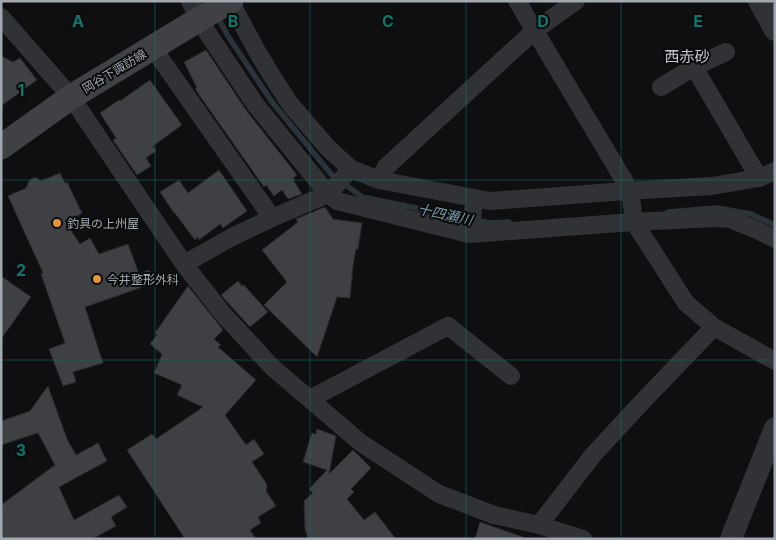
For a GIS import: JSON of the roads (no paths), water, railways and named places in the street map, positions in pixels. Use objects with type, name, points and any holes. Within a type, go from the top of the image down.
[{"type":"main road","name":"岡谷下諏訪線","points":[[1,147],[71,97],[215,7]]},
{"type":"street","points":[[517,1],[625,182],[634,220],[686,303],[714,327],[775,361]]},
{"type":"street","points":[[379,180],[386,166],[534,31],[576,1]]},
{"type":"street","points":[[763,3],[775,30]]},
{"type":"street","points":[[215,7],[258,53],[290,104],[349,171],[379,180],[475,202],[629,194],[712,186],[767,175],[694,67]]},
{"type":"street","points":[[215,7],[255,104],[338,201],[470,232],[634,220],[715,218],[730,219],[775,239]]},
{"type":"street","points":[[1,18],[71,97],[184,264],[223,314],[272,367],[362,443],[439,494],[494,515],[547,531],[583,539]]},
{"type":"street","points":[[152,48],[272,218]]},
{"type":"street","points":[[661,87],[694,67],[726,52]]},
{"type":"street","points":[[184,264],[232,237],[331,191],[349,171]]},
{"type":"street","points":[[470,232],[475,202]]},
{"type":"street","points":[[310,399],[448,326],[511,376]]},
{"type":"street","points":[[547,531],[593,455],[714,327]]},
{"type":"street","points":[[731,539],[775,428]]},
{"type":"waterway","name":"十四瀬川","points":[[217,16],[228,36],[272,102],[331,174],[362,197],[490,223],[509,222]]},
{"type":"waterway","name":"十四瀬川","points":[[668,212],[717,208],[751,214],[775,225]]},
{"type":"place","name":"釣具の上州屋","points":[[57,223]]},
{"type":"place","name":"今井整形外科","points":[[97,279]]},
{"type":"district","name":"西赤砂","points":[[687,56]]}]
